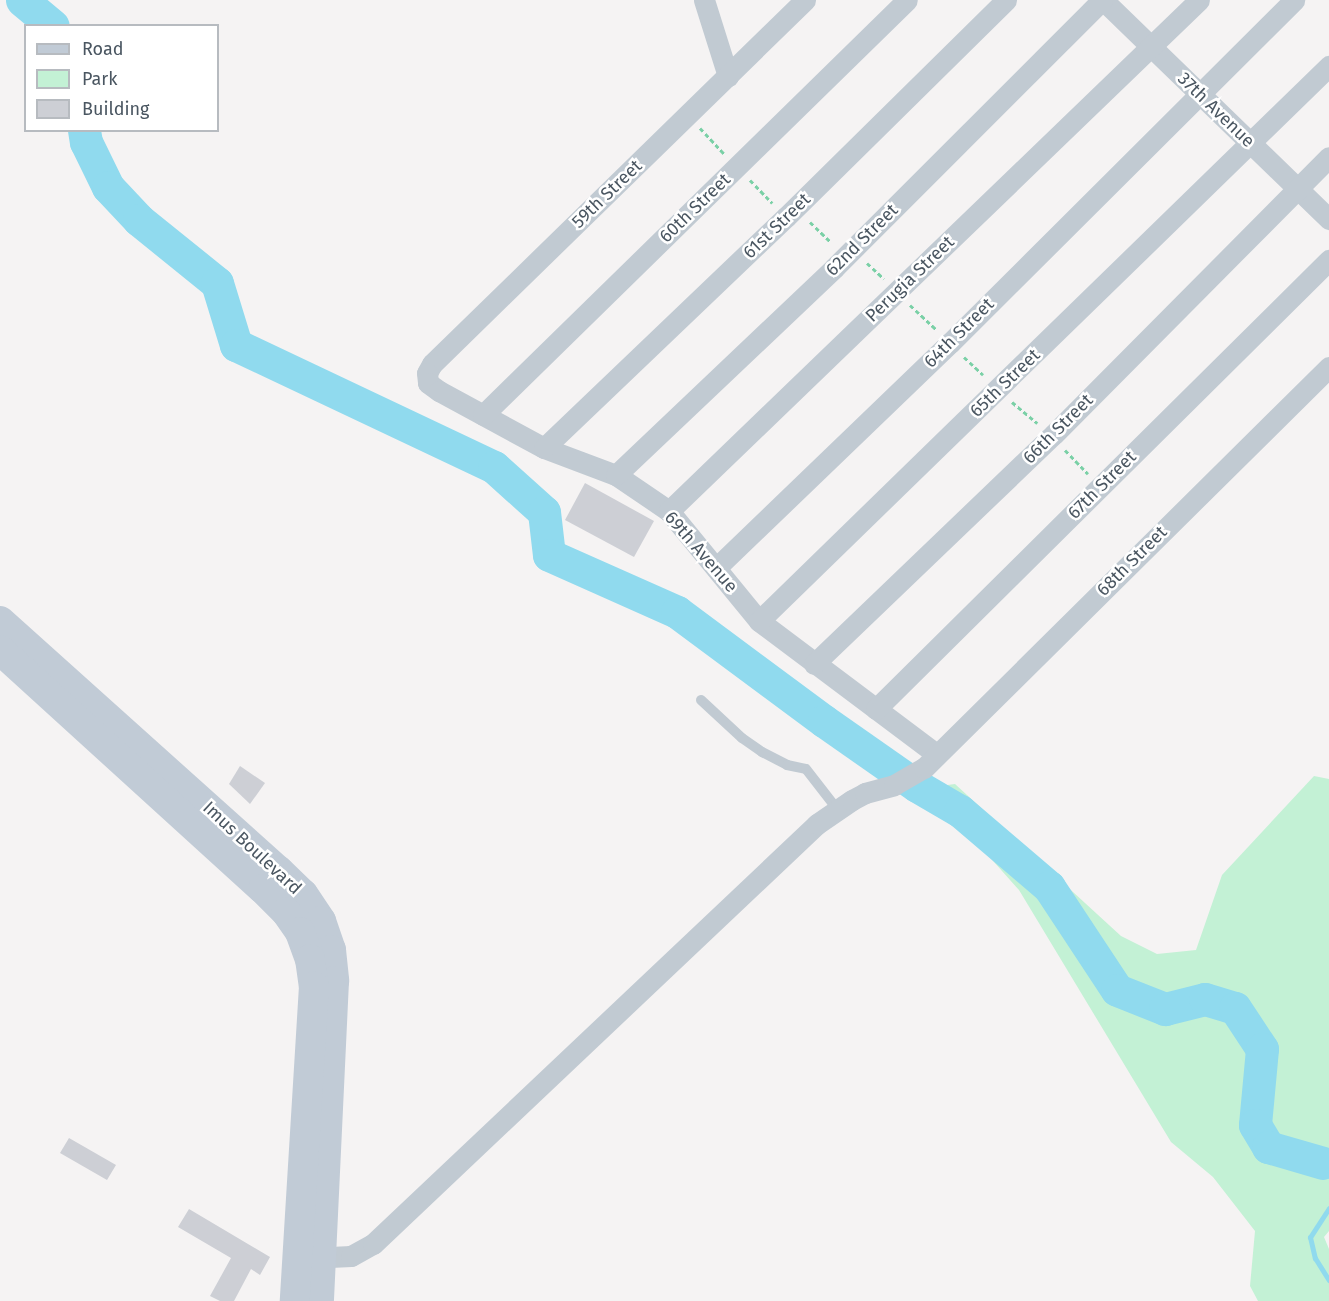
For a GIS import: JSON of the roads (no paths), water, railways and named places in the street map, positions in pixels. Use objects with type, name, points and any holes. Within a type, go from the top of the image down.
[{"type":"main road","name":"Imus Boulevard","points":[[0,621],[279,871],[303,894],[321,921],[331,950],[334,981],[310,1258],[295,1301]]},
{"type":"main road","name":"Imus Boulevard","points":[[0,650],[263,889],[286,912],[300,932],[310,959],[314,986],[310,1258],[319,1301]]},
{"type":"street","name":"59th Street","points":[[439,391],[429,382],[427,373],[432,364],[805,0]]},
{"type":"street","name":"60th Street","points":[[483,415],[907,0]]},
{"type":"street","name":"61st Street","points":[[544,448],[796,208],[1006,0]]},
{"type":"street","name":"37th Avenue","points":[[1102,0],[1329,219]]},
{"type":"street","name":"62nd Street","points":[[616,475],[849,253],[1102,0]]},
{"type":"street","name":"Perugia Street","points":[[669,511],[1198,0]]},
{"type":"street","name":"64th Street","points":[[716,568],[950,343],[1198,93],[1294,0]]},
{"type":"street","points":[[708,2],[728,76]]},
{"type":"street","name":"65th Street","points":[[759,621],[999,390],[1248,142],[1329,66]]},
{"type":"street","name":"66th Street","points":[[814,664],[1052,436],[1329,157]]},
{"type":"street","name":"67th Street","points":[[876,709],[1329,260]]},
{"type":"street","name":"68th Street","points":[[837,809],[865,793],[915,776],[1329,367]]},
{"type":"street","name":"69th Avenue","points":[[439,391],[544,448],[616,475],[669,511],[759,621],[936,754]]},
{"type":"street","points":[[310,1258],[351,1256],[374,1244],[817,824],[837,809]]},
{"type":"lane","points":[[701,700],[742,738],[762,752],[787,765],[806,769],[837,809]]},
{"type":"waterway","points":[[22,0],[51,24]]},
{"type":"waterway","points":[[84,132],[86,142],[108,187],[139,220],[217,283],[236,345],[494,467],[544,512],[549,555],[677,612],[824,721],[917,786],[960,811],[1049,887],[1117,990],[1165,1009],[1205,999],[1235,1008],[1262,1049],[1255,1125],[1268,1147],[1323,1163]]},
{"type":"waterway","points":[[1329,1153],[1323,1163],[1329,1171]]},
{"type":"waterway","points":[[1329,1208],[1310,1237],[1315,1258],[1329,1280]]}]
